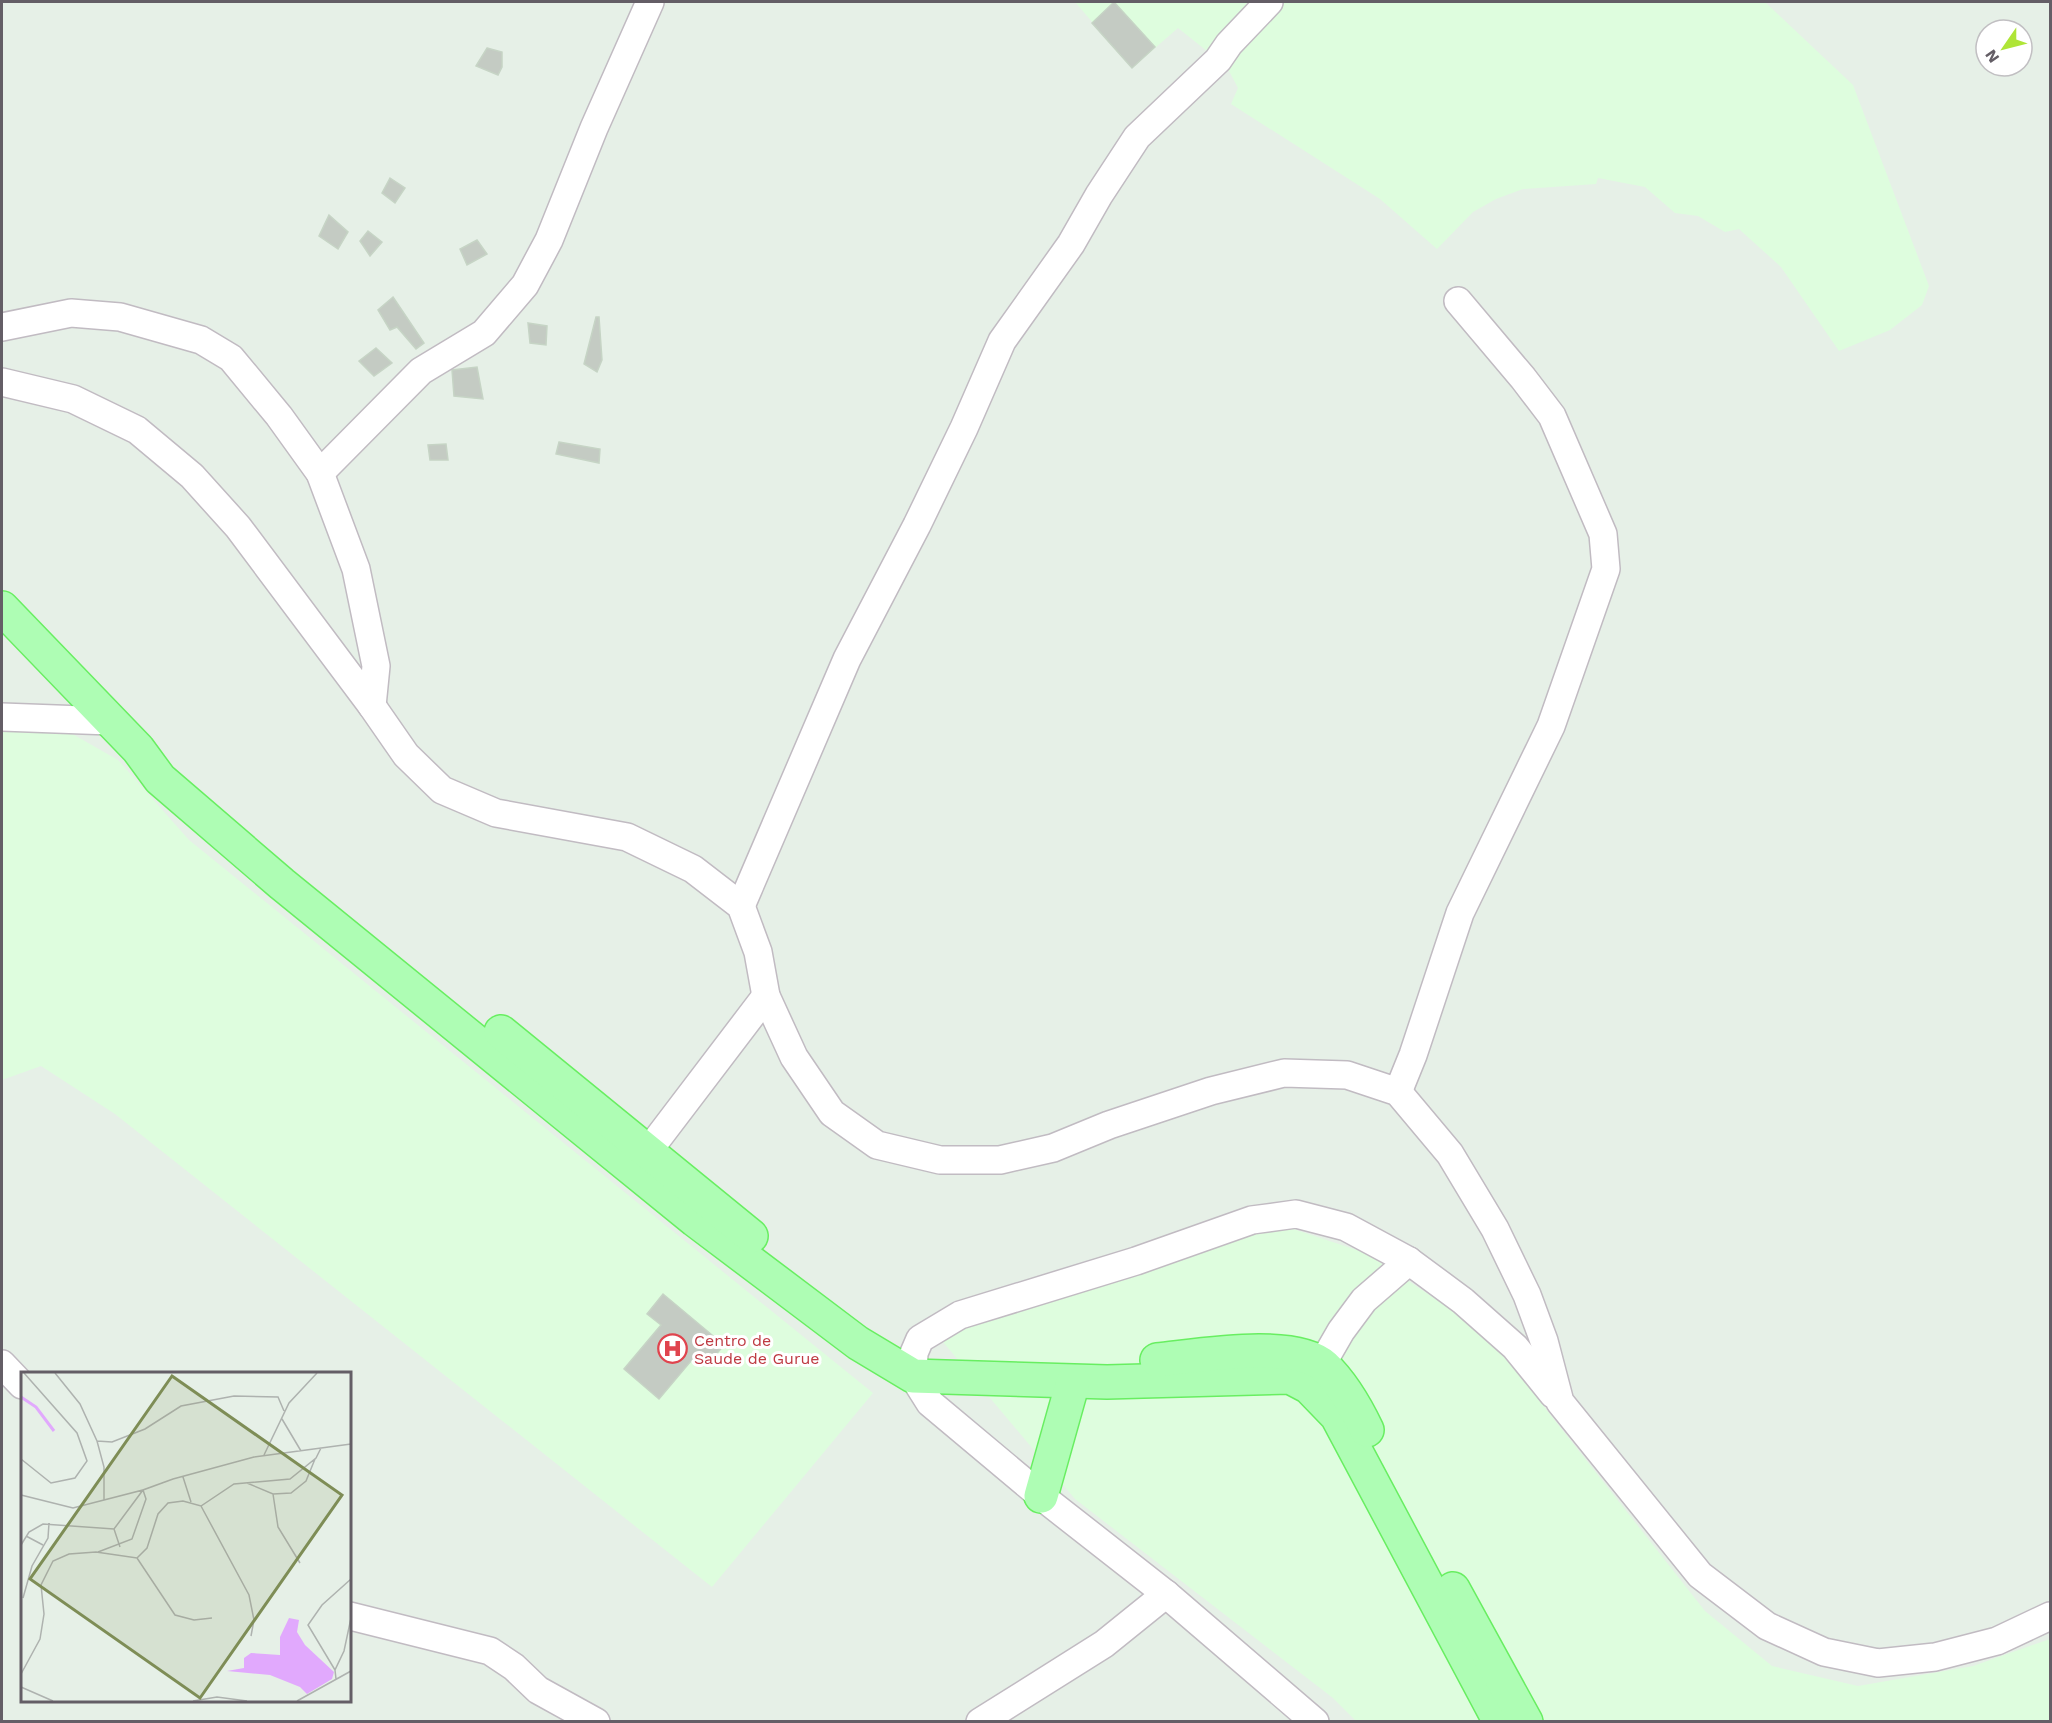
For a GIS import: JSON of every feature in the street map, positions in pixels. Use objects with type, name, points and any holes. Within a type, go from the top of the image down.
[{"type":"main road","points":[[2,608],[138,749],[160,779],[222,833],[640,1161],[807,1307],[858,1344],[913,1364],[1073,1382],[1316,1376]]},
{"type":"main road","points":[[913,1364],[991,1360],[1156,1360],[1291,1351],[1316,1376],[1473,1650],[1526,1722]]},
{"type":"main road","points":[[1041,1496],[1073,1382]]},
{"type":"main road","points":[[1473,1650],[1500,1722]]},
{"type":"street","points":[[320,472],[421,371],[484,333],[525,285],[549,240],[594,128],[650,2]]},
{"type":"street","points":[[741,906],[847,659],[964,428],[1002,341],[1071,244],[1099,195],[1137,137],[1218,60],[1229,44],[1269,2]]},
{"type":"street","points":[[1398,1092],[1413,1055],[1460,913],[1551,726],[1606,569],[1603,534],[1552,416],[1458,301]]},
{"type":"street","points":[[2,327],[71,313],[120,317],[201,340],[231,358],[279,416],[320,472],[356,569],[376,666],[372,706]]},
{"type":"street","points":[[2,382],[73,399],[136,430],[192,476],[238,527],[406,755],[442,790],[496,813],[627,837],[693,869],[741,906],[758,952],[766,996],[794,1057],[832,1113],[877,1145],[940,1160],[1000,1160],[1053,1148],[1211,1091],[1284,1073],[1347,1076],[1398,1092],[1450,1154],[1495,1228],[1527,1295],[1544,1341],[1560,1402]]},
{"type":"street","points":[[2,717],[110,721]]},
{"type":"street","points":[[640,1161],[766,996]]},
{"type":"street","points":[[1315,1722],[1166,1594],[1041,1496],[930,1403],[913,1364],[920,1340],[960,1315],[1136,1261],[1252,1220],[1296,1214],[1346,1227],[1409,1261],[1463,1301],[1515,1347],[1700,1575],[1767,1626],[1824,1652],[1878,1663],[1935,1657],[1997,1641],[2050,1616]]},
{"type":"street","points":[[1316,1376],[1341,1331],[1364,1300],[1409,1261]]},
{"type":"street","points":[[2,1364],[21,1384]]},
{"type":"street","points":[[980,1722],[1104,1644],[1166,1594]]},
{"type":"street","points":[[351,1616],[490,1651],[514,1667],[538,1690],[596,1722]]},
{"type":"shaded area","points":[[1075,2],[1765,2],[1853,85],[1929,286],[1922,305],[1890,330],[1839,351],[1781,267],[1739,229],[1725,232],[1698,216],[1675,213],[1645,187],[1598,178],[1596,184],[1523,189],[1496,199],[1473,212],[1437,249],[1380,199],[1231,104],[1238,88],[1227,67],[1178,28],[1132,68]]},
{"type":"shaded area","points":[[10,730],[69,732],[118,760],[189,840],[873,1393],[712,1587],[115,1114],[41,1066],[2,1080],[2,732]]},
{"type":"shaded area","points":[[1281,1225],[1366,1253],[1493,1337],[1549,1413],[1705,1611],[1772,1666],[1858,1686],[1973,1666],[2050,1639],[2050,1721],[1356,1721],[1333,1698],[1075,1499],[938,1336]]},
{"type":"building","points":[[1114,2],[1155,47],[1132,68],[1092,23]]},
{"type":"building","points":[[487,48],[502,52],[502,67],[498,75],[476,66]]},
{"type":"building","points":[[390,178],[405,188],[395,203],[382,193]]},
{"type":"building","points":[[329,215],[348,232],[338,249],[319,236]]},
{"type":"building","points":[[368,231],[382,242],[370,256],[360,241]]},
{"type":"building","points":[[477,240],[487,254],[467,265],[460,249]]},
{"type":"building","points":[[393,297],[424,343],[416,349],[397,327],[390,330],[378,310]]},
{"type":"building","points":[[596,317],[599,317],[602,360],[597,372],[584,364]]},
{"type":"building","points":[[528,323],[547,326],[546,345],[530,343]]},
{"type":"building","points":[[376,348],[392,363],[374,376],[359,361]]},
{"type":"building","points":[[477,367],[483,399],[454,396],[452,370]]},
{"type":"building","points":[[559,442],[600,449],[599,463],[556,454]]},
{"type":"building","points":[[446,444],[448,460],[430,460],[428,445]]},
{"type":"building","points":[[663,1294],[724,1345],[707,1365],[696,1355],[659,1399],[624,1369],[661,1325],[647,1314]]},
{"type":"place","name":"Centro de Saude de Gurue","points":[[673,1349]]}]
